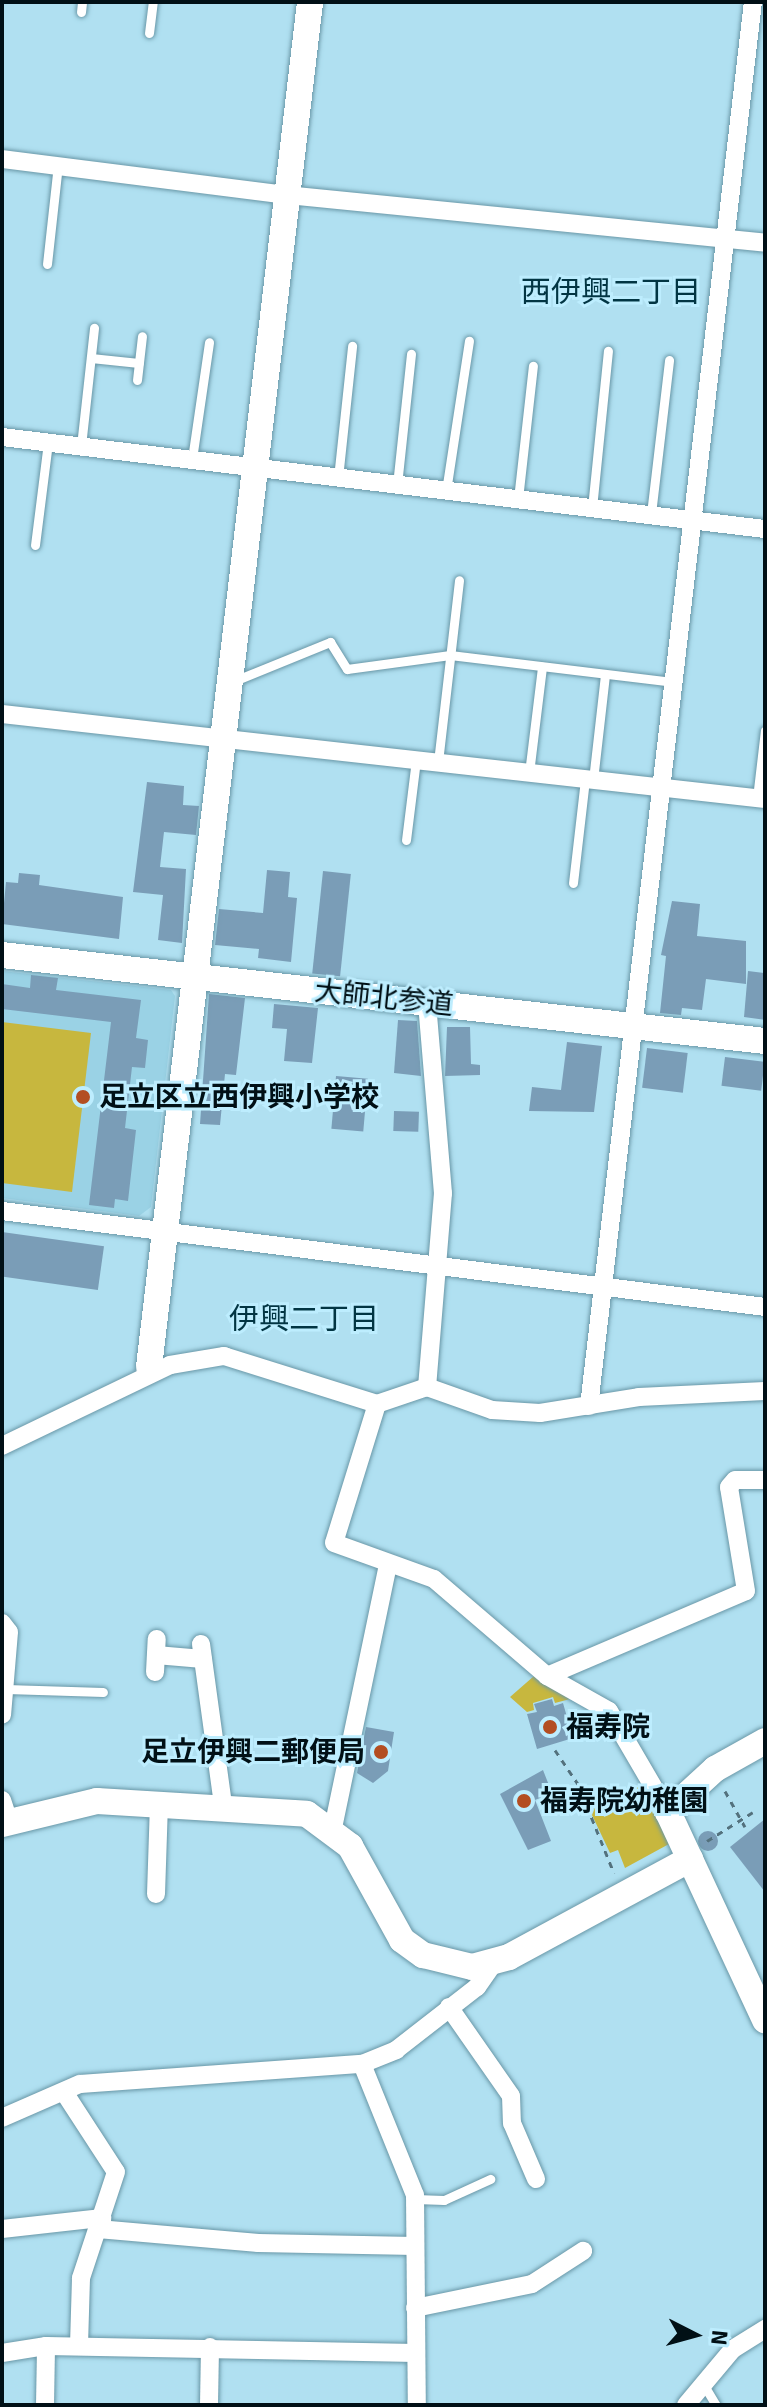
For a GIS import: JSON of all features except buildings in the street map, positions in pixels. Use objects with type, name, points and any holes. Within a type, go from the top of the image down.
[{"type":"street","points":[[149,1371],[163,1231],[310,2]]},
{"type":"street","points":[[589,1406],[753,2]]},
{"type":"street","points":[[2,159],[287,195],[765,243]]},
{"type":"street","points":[[2,437],[765,529]]},
{"type":"street","points":[[2,714],[761,798]]},
{"type":"street","name":"大師北参道","points":[[2,955],[765,1041]]},
{"type":"street","points":[[427,1003],[443,1193],[427,1387]]},
{"type":"street","points":[[2,1211],[765,1307]]},
{"type":"street","points":[[2,1446],[149,1371],[224,1356],[377,1404],[427,1387],[492,1410],[540,1413],[639,1397],[765,1391]]},
{"type":"street","points":[[377,1404],[334,1543],[434,1579],[547,1676],[609,1711],[692,1854],[765,2020]]},
{"type":"street","points":[[547,1676],[746,1591],[729,1487],[735,1480],[765,1480]]},
{"type":"street","points":[[333,1828],[388,1564]]},
{"type":"street","points":[[2,1623],[9,1632],[2,1715]]},
{"type":"street","points":[[156,1656],[202,1652],[224,1811]]},
{"type":"street","points":[[668,1812],[713,1771],[765,1741]]},
{"type":"street","points":[[4,1816],[97,1801],[224,1811],[293,1811],[333,1828],[350,1846],[402,1940],[451,1964],[493,1964],[692,1854]]},
{"type":"street","points":[[156,1894],[159,1805]]},
{"type":"street","points":[[2,2118],[80,2084],[240,2069],[332,2071],[362,2064],[396,2050],[483,1981],[493,1964]]},
{"type":"street","points":[[449,2007],[511,2096],[512,2123],[536,2179]]},
{"type":"street","points":[[362,2064],[415,2199],[417,2405]]},
{"type":"street","points":[[64,2092],[116,2172],[81,2278],[79,2346]]},
{"type":"street","points":[[2,2229],[100,2223],[258,2243],[415,2246]]},
{"type":"street","points":[[415,2308],[532,2284],[583,2251]]},
{"type":"street","points":[[686,2405],[705,2387],[733,2349],[765,2329]]},
{"type":"street","points":[[45,2405],[46,2346]]},
{"type":"street","points":[[2,2353],[46,2346],[79,2346],[416,2353]]},
{"type":"street","points":[[209,2405],[210,2347]]},
{"type":"lane","points":[[149,33],[153,2]]},
{"type":"lane","points":[[47,264],[58,165]]},
{"type":"lane","points":[[81,446],[94,328]]},
{"type":"lane","points":[[137,380],[142,336]]},
{"type":"lane","points":[[446,491],[469,341]]},
{"type":"lane","points":[[192,459],[209,342]]},
{"type":"lane","points":[[338,478],[352,346]]},
{"type":"lane","points":[[592,508],[608,351]]},
{"type":"lane","points":[[397,485],[411,354]]},
{"type":"lane","points":[[91,358],[139,363]]},
{"type":"lane","points":[[651,514],[669,360]]},
{"type":"lane","points":[[518,499],[533,366]]},
{"type":"lane","points":[[35,545],[48,442]]},
{"type":"lane","points":[[438,762],[459,580]]},
{"type":"lane","points":[[231,680],[245,681],[330,642],[347,669],[450,655],[674,682]]},
{"type":"lane","points":[[529,773],[542,667]]},
{"type":"lane","points":[[573,883],[605,675]]},
{"type":"lane","points":[[761,798],[765,730]]},
{"type":"lane","points":[[406,840],[416,760]]},
{"type":"lane","points":[[6,1689],[103,1692]]},
{"type":"lane","points":[[415,2199],[444,2200],[490,2179]]},
{"type":"lane","points":[[705,2387],[716,2405]]},
{"type":"path","points":[[555,1750],[578,1784],[617,1880]]},
{"type":"path","points":[[713,1771],[745,1827]]},
{"type":"path","points":[[692,1854],[753,1812]]},
{"type":"shaded area","name":"足立区立西伊興小学校","points":[[2,971],[171,990],[175,996],[151,1207],[139,1216],[2,1198]]},
{"type":"shaded area","points":[[2,1022],[91,1033],[72,1192],[2,1183]]},
{"type":"shaded area","points":[[534,1676],[570,1699],[555,1703],[553,1697],[533,1703],[534,1710],[527,1712],[510,1697]]},
{"type":"shaded area","points":[[642,1785],[669,1844],[625,1868],[618,1850],[610,1853],[592,1815],[597,1803]]},
{"type":"place","name":"足立区立西伊興小学校","points":[[83,1097]]},
{"type":"place","name":"福寿院","points":[[550,1727]]},
{"type":"place","name":"足立伊興二郵便局","points":[[381,1752]]},
{"type":"place","name":"福寿院幼稚園","points":[[524,1801]]},
{"type":"district","name":"西伊興二丁目","points":[[611,293]]},
{"type":"district","name":"伊興二丁目","points":[[304,1320]]}]
